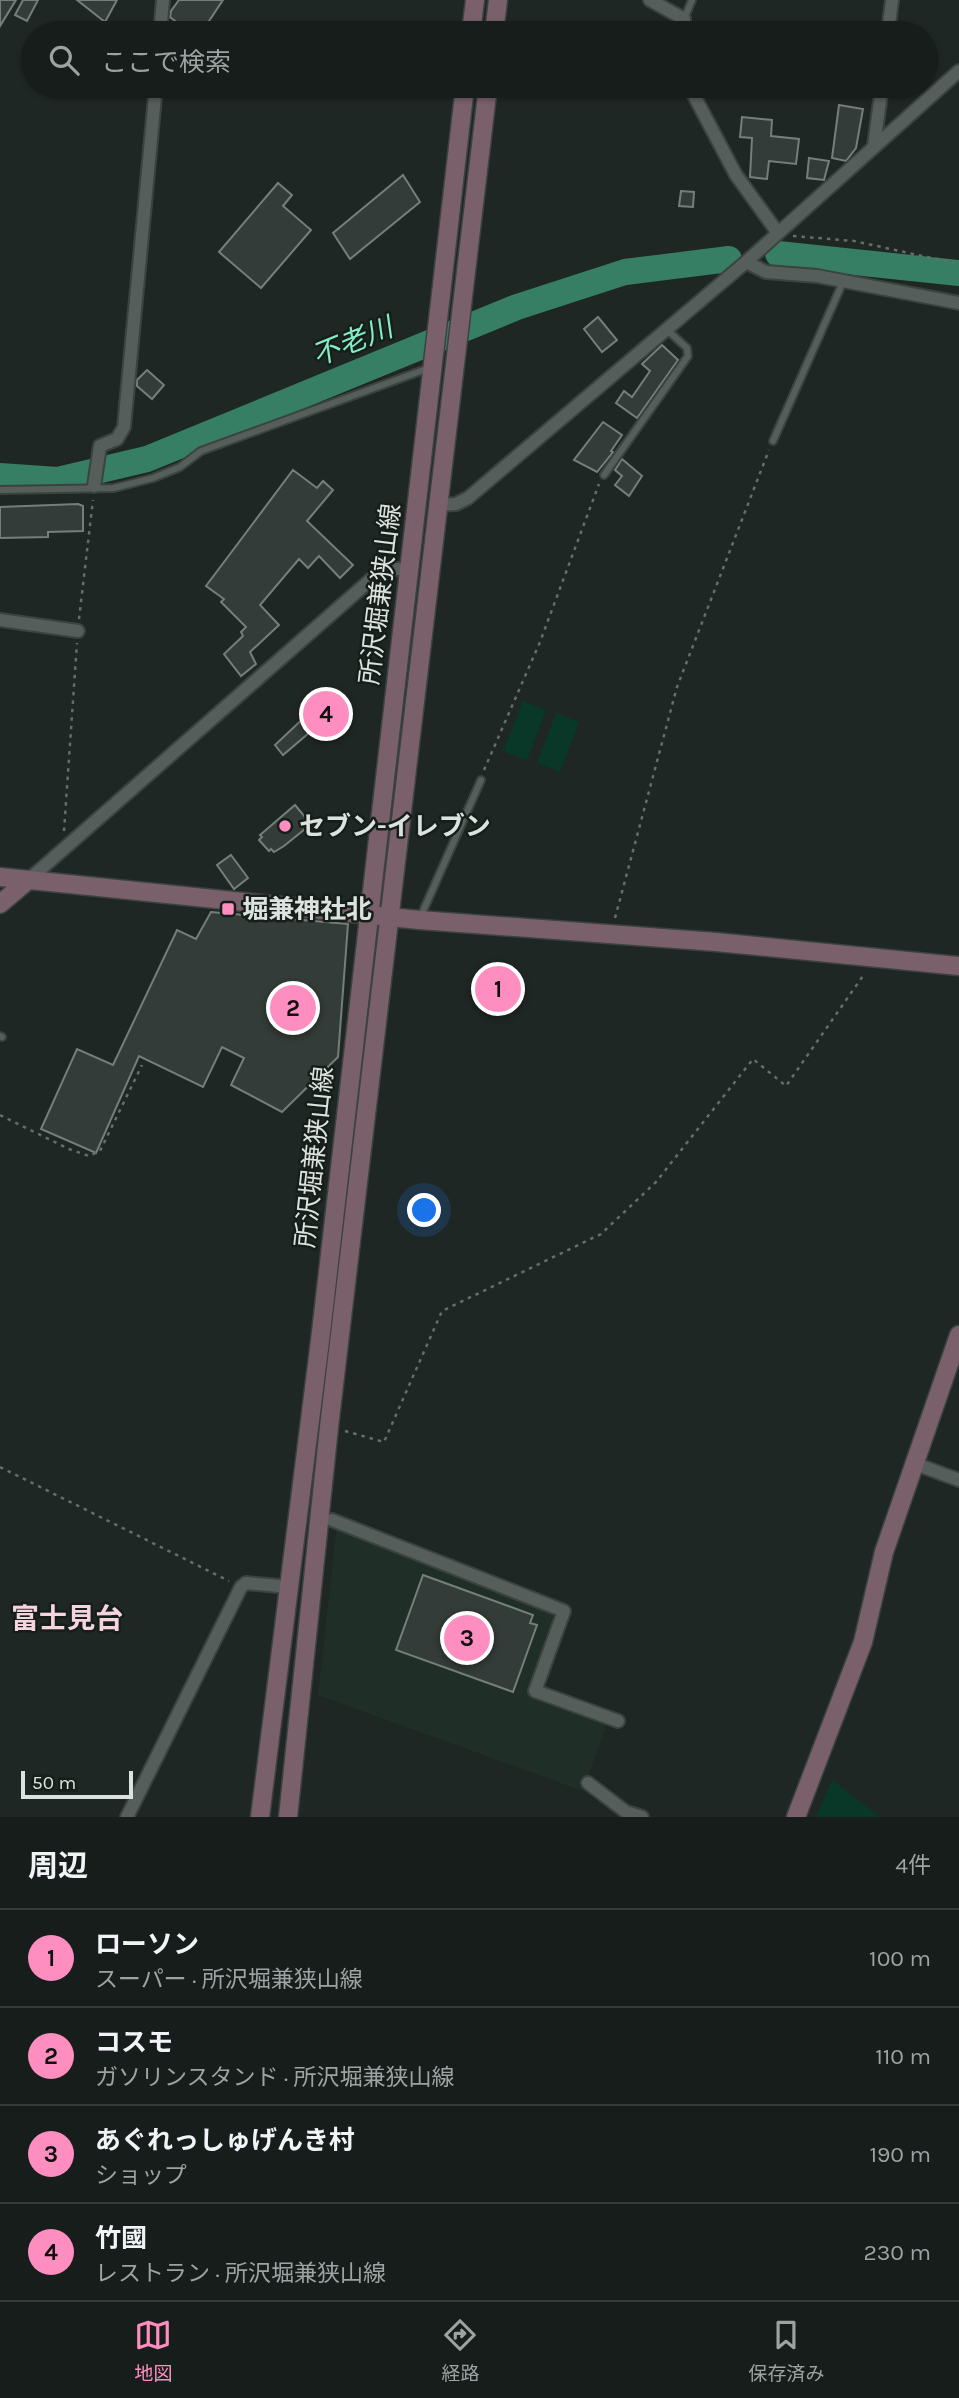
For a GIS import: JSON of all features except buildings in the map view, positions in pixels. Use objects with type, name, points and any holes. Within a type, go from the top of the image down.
[{"type":"main road","points":[[472,21],[475,0]]},
{"type":"main road","points":[[495,21],[498,0]]},
{"type":"main road","name":"所沢堀兼狭山線","points":[[260,1817],[290,1587],[464,98]]},
{"type":"main road","name":"所沢堀兼狭山線","points":[[288,1817],[329,1427],[487,98]]},
{"type":"main road","points":[[0,877],[26,882],[419,920],[877,956],[959,966]]},
{"type":"main road","points":[[0,904],[26,882]]},
{"type":"main road","points":[[796,1817],[863,1642],[884,1552],[959,1335]]},
{"type":"street","points":[[161,21],[163,0]]},
{"type":"street","points":[[650,0],[684,19]]},
{"type":"street","points":[[889,21],[892,0]]},
{"type":"street","points":[[938,90],[959,71]]},
{"type":"street","points":[[94,486],[100,446],[117,439],[124,427],[155,98]]},
{"type":"street","points":[[695,98],[736,175],[778,233]]},
{"type":"street","points":[[874,146],[880,98]]},
{"type":"street","points":[[437,505],[456,504],[468,498],[746,262],[928,98]]},
{"type":"street","points":[[746,262],[766,272],[792,272],[844,280],[959,303]]},
{"type":"street","points":[[26,882],[376,575],[389,569],[410,569]]},
{"type":"street","points":[[0,620],[78,632]]},
{"type":"street","points":[[913,1462],[959,1479]]},
{"type":"street","points":[[332,1520],[564,1611],[536,1691],[618,1721]]},
{"type":"street","points":[[127,1817],[241,1587],[246,1583],[290,1587]]},
{"type":"street","points":[[588,1783],[626,1812],[642,1817]]},
{"type":"lane","points":[[684,19],[692,0]]},
{"type":"lane","points":[[773,441],[844,280]]},
{"type":"lane","points":[[604,475],[688,356],[687,348],[666,329]]},
{"type":"lane","points":[[0,490],[33,492],[94,486],[114,488],[153,478],[190,462],[201,451],[434,364]]},
{"type":"lane","points":[[419,920],[481,780]]},
{"type":"path","points":[[778,233],[854,242],[959,264]]},
{"type":"path","points":[[610,934],[677,687],[773,441]]},
{"type":"path","points":[[481,780],[513,697],[540,642],[587,512],[604,475]]},
{"type":"path","points":[[63,850],[78,632],[94,486]]},
{"type":"path","points":[[329,1427],[384,1441],[442,1311],[601,1234],[656,1182],[753,1059],[786,1086],[877,956]]},
{"type":"path","points":[[0,1115],[89,1156],[100,1151],[142,1065]]},
{"type":"path","points":[[0,1467],[241,1587]]},
{"type":"shaded area","points":[[337,1526],[555,1612],[556,1619],[530,1695],[607,1723],[583,1791],[318,1695]]},
{"type":"green space","points":[[523,701],[546,710],[527,760],[503,751]]},
{"type":"green space","points":[[556,713],[579,722],[560,772],[537,763]]},
{"type":"green space","points":[[832,1780],[880,1817],[816,1817]]},
{"type":"waterway","name":"不老川","points":[[778,254],[959,273]]},
{"type":"waterway","name":"不老川","points":[[0,476],[58,480],[147,459],[517,307],[625,272],[729,259]]},
{"type":"place","name":"竹國","points":[[326,714]]},
{"type":"place","name":"セブン-イレブン","points":[[285,826]]},
{"type":"place","name":"堀兼神社北","points":[[228,909]]},
{"type":"place","name":"ローソン","points":[[498,989]]},
{"type":"place","name":"コスモ","points":[[293,1008]]},
{"type":"place","name":"あぐれっしゅげんき村","points":[[467,1638]]},
{"type":"district","name":"富士見台","points":[[67,1618]]}]
